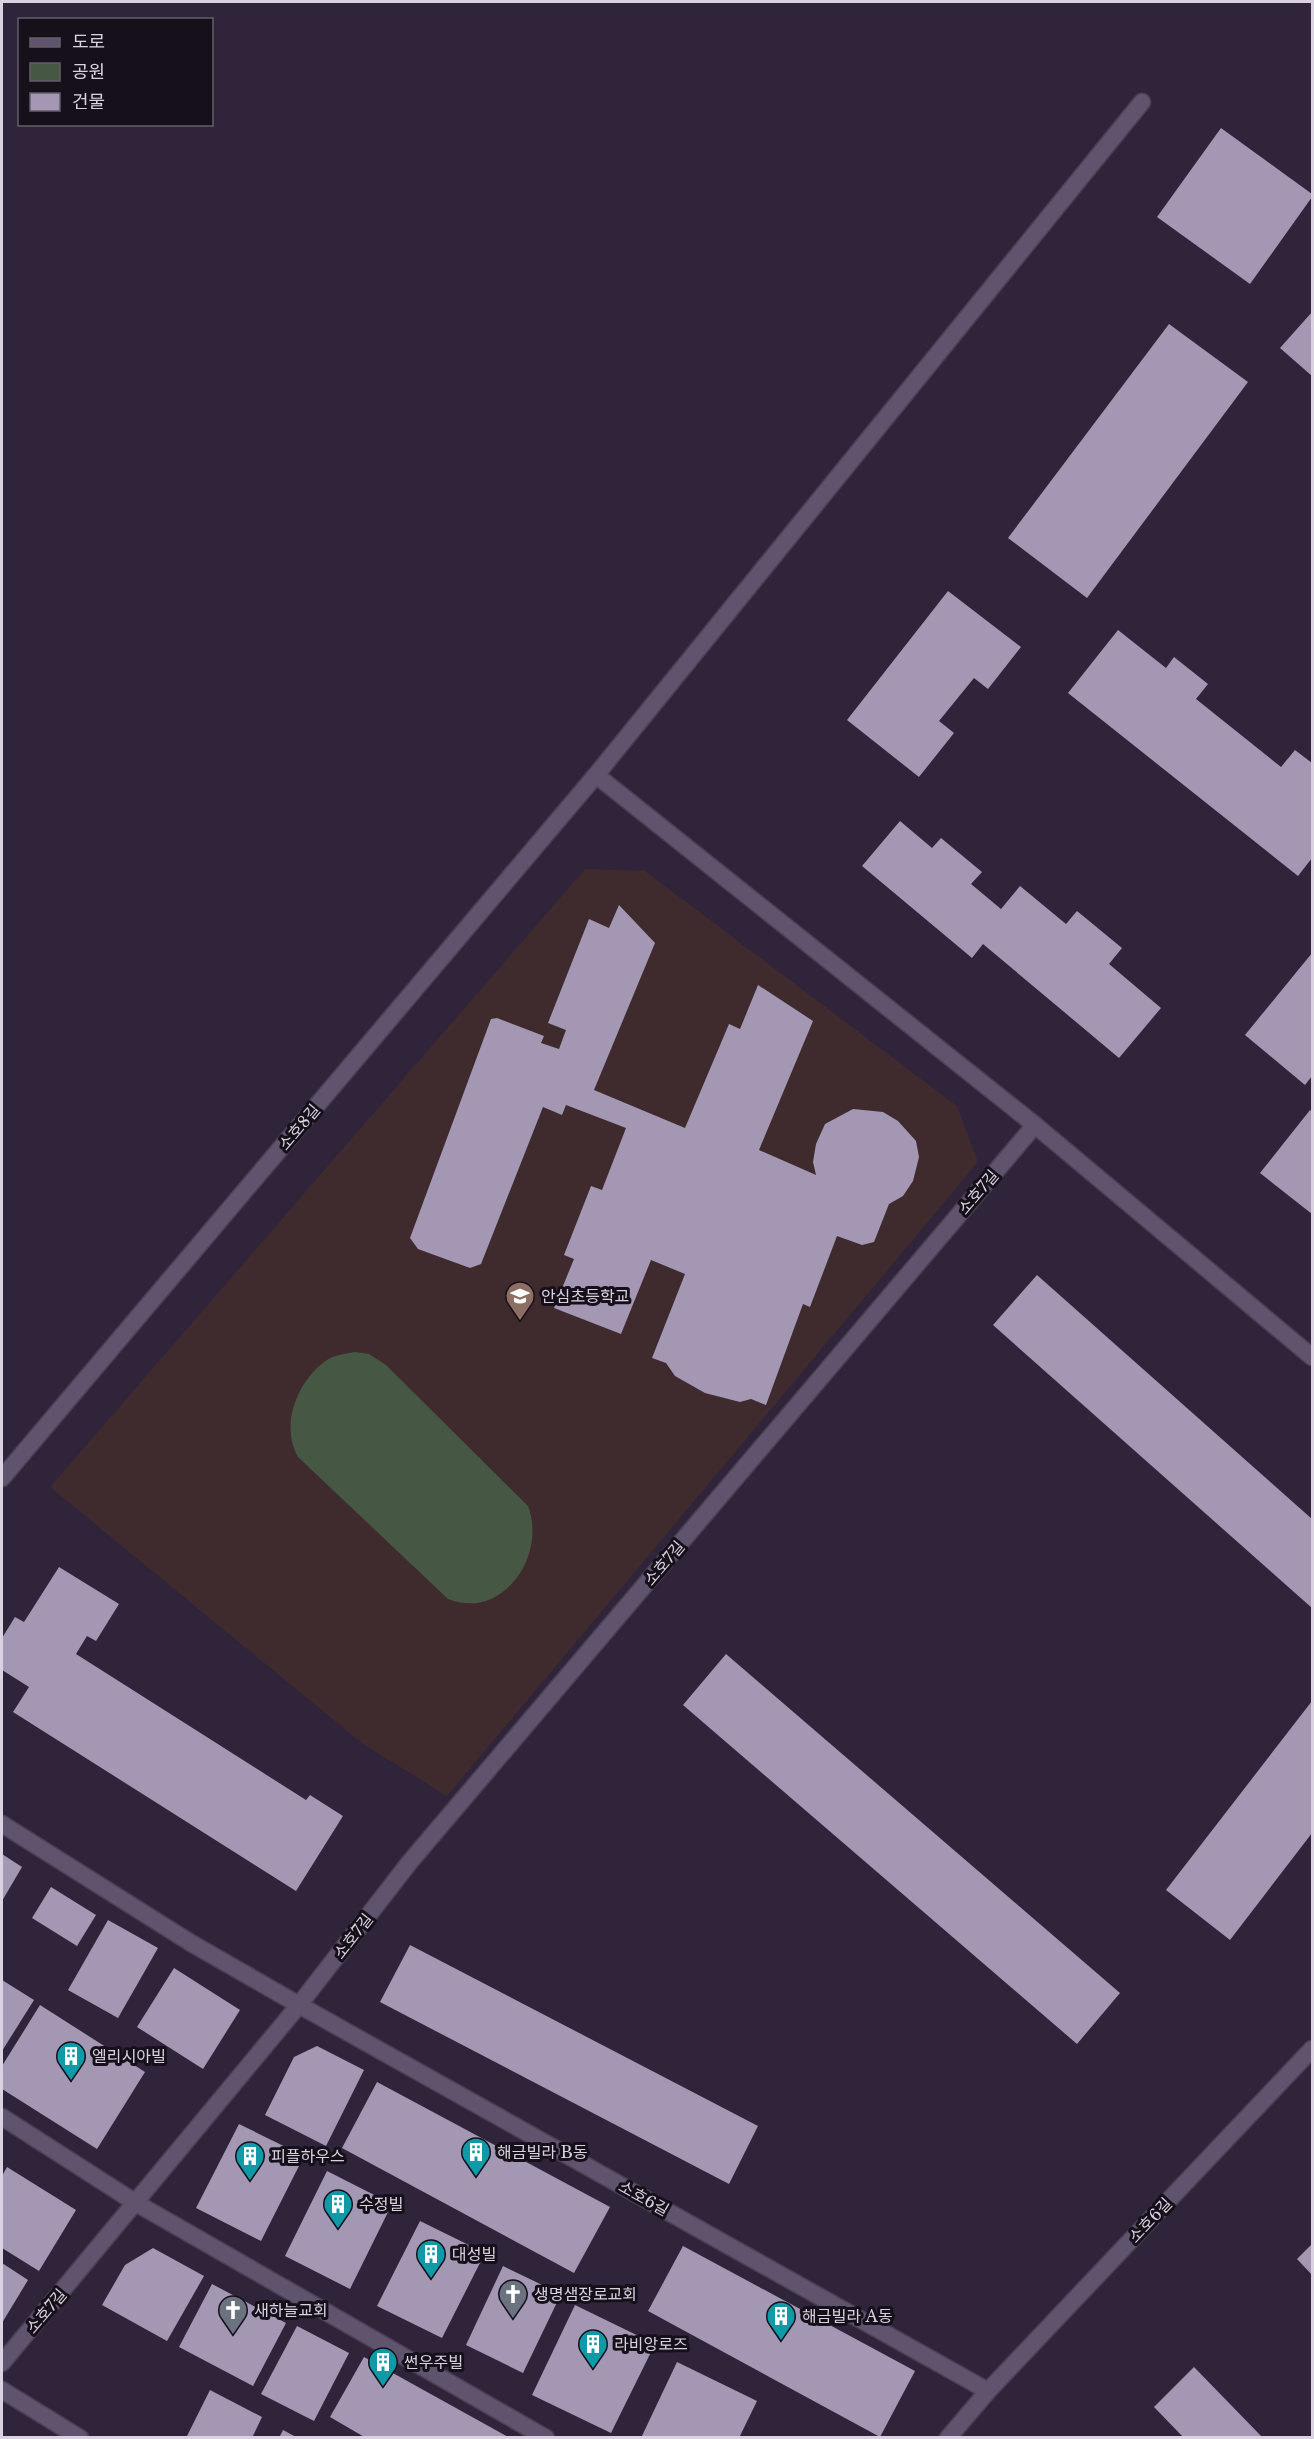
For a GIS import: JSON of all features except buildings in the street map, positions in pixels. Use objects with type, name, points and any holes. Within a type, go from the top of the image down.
[{"type":"street","name":"소호8길","points":[[2,1478],[596,775],[1142,102]]},
{"type":"street","points":[[596,775],[1035,1125],[1312,1357]]},
{"type":"street","name":"소호7길","points":[[2,2363],[299,2005],[410,1863],[1035,1125]]},
{"type":"street","points":[[2,1824],[191,1942],[299,2005]]},
{"type":"street","name":"소호6길","points":[[299,2005],[988,2391]]},
{"type":"street","name":"소호6길","points":[[948,2438],[988,2391],[1312,2049]]},
{"type":"street","points":[[2,2117],[136,2203],[546,2438]]},
{"type":"street","points":[[2,2390],[80,2438]]},
{"type":"shaded area","name":"안심초등학교","points":[[585,869],[645,871],[957,1106],[978,1162],[447,1796],[363,1744],[50,1487]]},
{"type":"green space","points":[[355,1352],[369,1354],[386,1365],[528,1506],[532,1525],[531,1544],[526,1563],[516,1579],[502,1592],[486,1601],[468,1603],[448,1599],[298,1457],[293,1445],[291,1418],[299,1393],[314,1371],[324,1362],[335,1356]]},
{"type":"place","name":"안심초등학교","points":[[520,1322]]},
{"type":"place","name":"엘리시아빌","points":[[71,2082]]},
{"type":"place","name":"해금빌라 B동","points":[[476,2178]]},
{"type":"place","name":"피플하우스","points":[[250,2182]]},
{"type":"place","name":"수정빌","points":[[338,2230]]},
{"type":"place","name":"대성빌","points":[[431,2280]]},
{"type":"place","name":"생명샘장로교회","points":[[513,2320]]},
{"type":"place","name":"새하늘교회","points":[[233,2336]]},
{"type":"place","name":"해금빌라 A동","points":[[781,2342]]},
{"type":"place","name":"라비앙로즈","points":[[593,2370]]},
{"type":"place","name":"썬우주빌","points":[[383,2388]]}]
